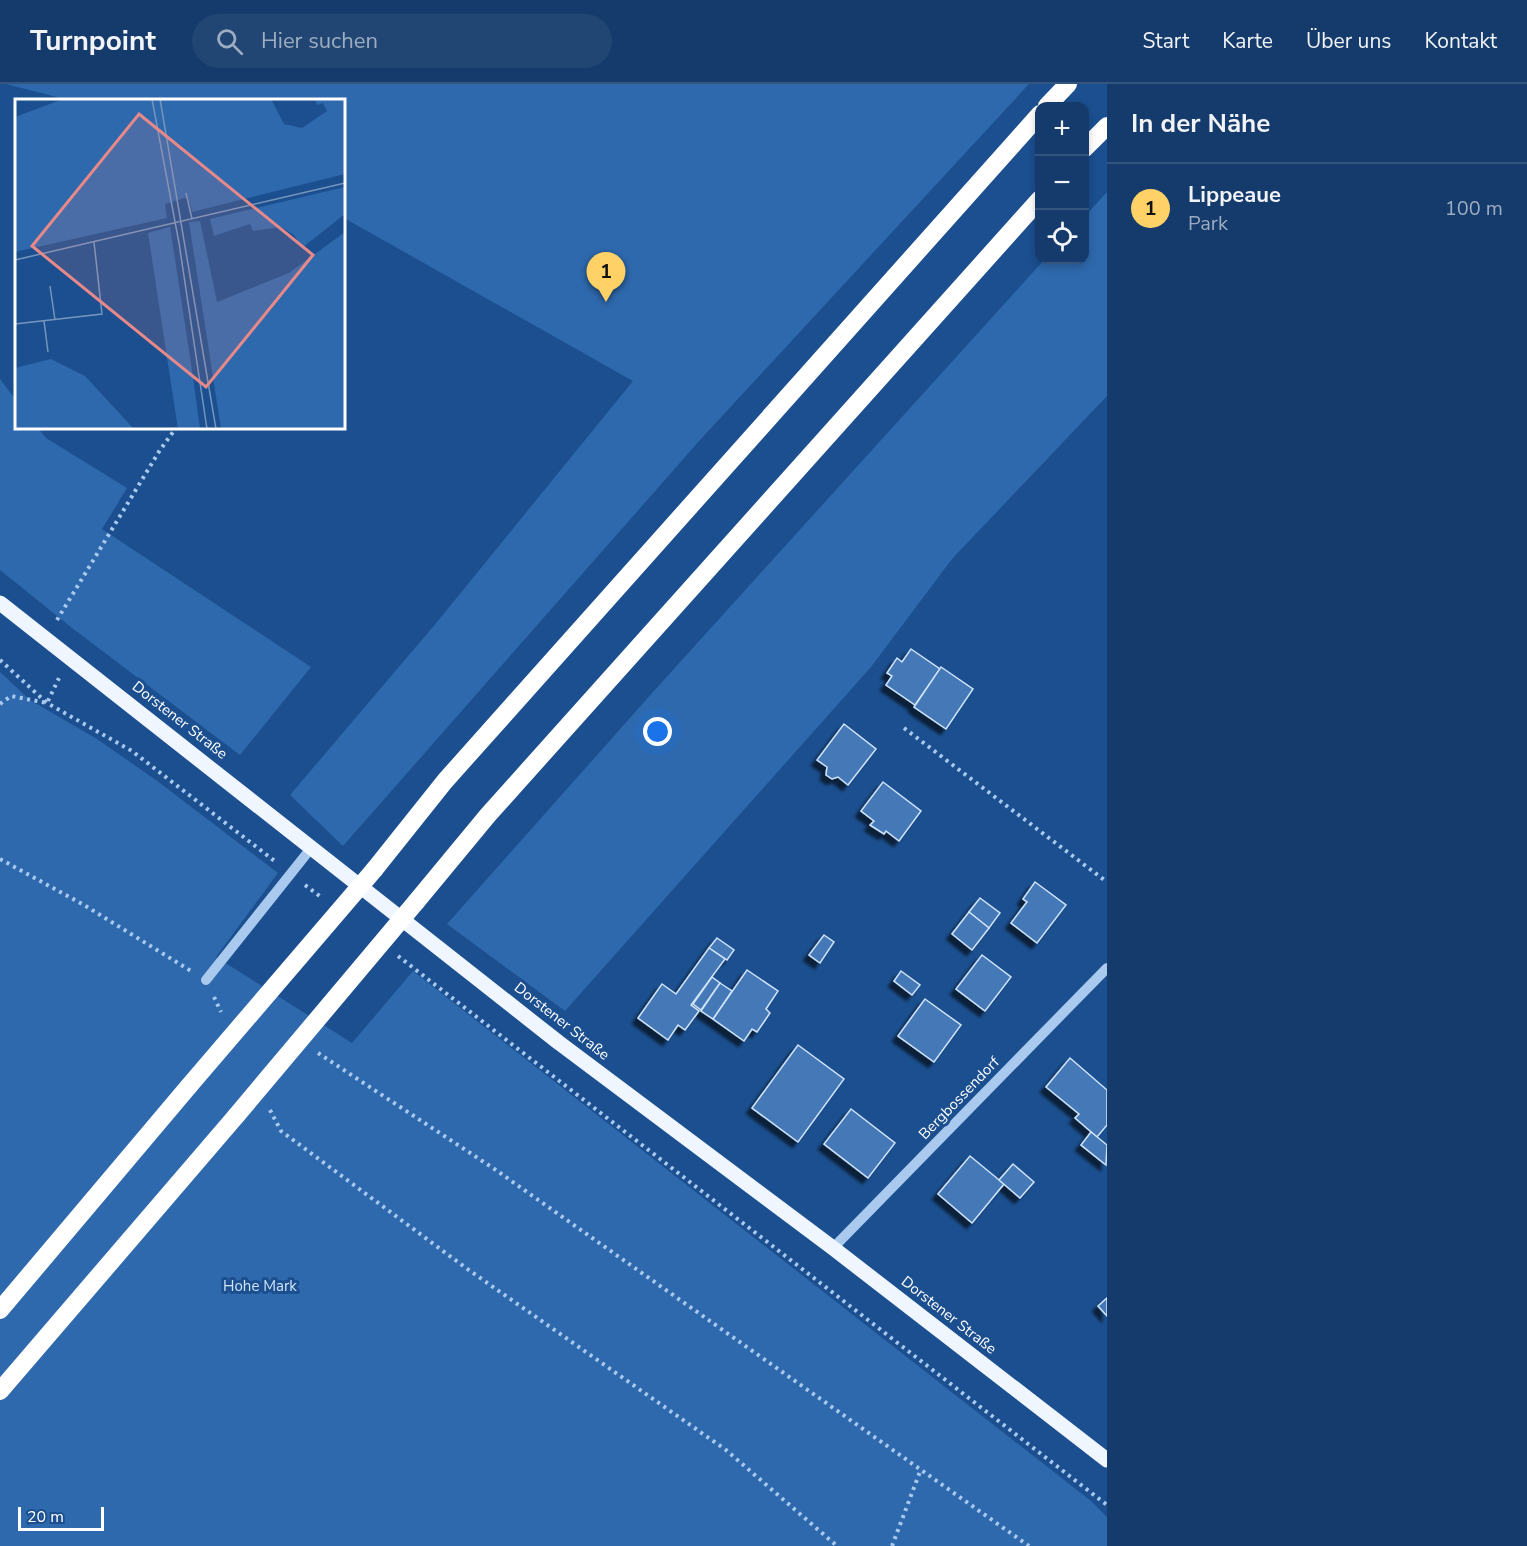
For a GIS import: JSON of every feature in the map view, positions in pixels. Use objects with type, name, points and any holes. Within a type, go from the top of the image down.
[{"type":"highway","points":[[1051,102],[1068,84]]},
{"type":"highway","points":[[0,1310],[374,870],[445,781],[1035,120]]},
{"type":"highway","points":[[1089,144],[1107,126]]},
{"type":"highway","points":[[0,1391],[236,1116],[488,815],[1035,205]]},
{"type":"main road","name":"Dorstener Straße","points":[[0,603],[558,1042],[833,1248],[1107,1460]]},
{"type":"street","points":[[206,980],[312,847]]},
{"type":"street","name":"Bergbossendorf","points":[[833,1248],[1107,968]]},
{"type":"path","points":[[46,639],[160,450],[175,429]]},
{"type":"path","points":[[47,703],[69,657]]},
{"type":"path","points":[[0,660],[47,703],[132,751],[329,903]]},
{"type":"path","points":[[0,704],[10,696],[47,703]]},
{"type":"path","points":[[904,728],[1107,882]]},
{"type":"path","points":[[0,859],[84,905],[206,980],[226,1020]]},
{"type":"path","points":[[395,954],[1107,1505]]},
{"type":"path","points":[[316,1051],[503,1175],[1029,1546]]},
{"type":"path","points":[[266,1101],[280,1131],[466,1268],[726,1450],[837,1546]]},
{"type":"path","points":[[892,1546],[921,1469]]},
{"type":"green space","points":[[6,84],[1029,84],[700,440],[343,846],[290,795],[437,622],[633,381],[345,219],[345,99],[64,99]]},
{"type":"green space","points":[[1107,192],[1107,396],[952,559],[871,667],[565,1011],[447,924],[653,692],[1040,264],[1089,264],[1089,212]]},
{"type":"green space","points":[[0,379],[15,399],[15,429],[39,429],[46,438],[127,488],[102,529],[311,667],[240,755],[72,628],[0,570]]},
{"type":"green space","name":"Hohe Mark","points":[[0,672],[30,700],[97,739],[156,780],[278,873],[216,957],[352,1043],[413,971],[1091,1501],[1107,1517],[1107,1546],[0,1546]]},
{"type":"building","points":[[911,649],[940,669],[915,705],[886,685],[892,676],[887,673],[897,658],[902,662]]},
{"type":"building","points":[[941,667],[973,689],[946,729],[914,707]]},
{"type":"building","points":[[844,724],[876,749],[848,785],[838,777],[832,779],[826,775],[827,767],[817,760]]},
{"type":"building","points":[[883,782],[921,811],[899,841],[886,831],[884,834],[870,825],[874,821],[861,811]]},
{"type":"building","points":[[1035,882],[1066,905],[1037,943],[1011,923],[1027,902],[1023,899]]},
{"type":"building","points":[[980,898],[1000,913],[989,928],[969,912]]},
{"type":"building","points":[[969,912],[989,928],[972,950],[952,934]]},
{"type":"building","points":[[824,935],[834,942],[820,963],[809,955]]},
{"type":"building","points":[[717,938],[734,950],[727,960],[709,948]]},
{"type":"building","points":[[709,948],[725,959],[691,1005],[699,1011],[685,1030],[678,1025],[668,1040],[638,1018],[662,984],[676,994]]},
{"type":"building","points":[[982,955],[1011,977],[985,1011],[956,989]]},
{"type":"building","points":[[747,970],[778,991],[766,1009],[770,1013],[757,1032],[752,1029],[744,1041],[713,1019]]},
{"type":"building","points":[[901,971],[920,985],[912,995],[894,981]]},
{"type":"building","points":[[712,977],[720,983],[701,1010],[693,1004]]},
{"type":"building","points":[[720,983],[732,991],[713,1019],[701,1011]]},
{"type":"building","points":[[925,999],[961,1025],[934,1062],[898,1036]]},
{"type":"building","points":[[798,1045],[844,1079],[798,1142],[752,1108]]},
{"type":"building","points":[[1070,1058],[1107,1090],[1107,1125],[1097,1137],[1075,1118],[1079,1114],[1046,1087]]},
{"type":"building","points":[[851,1109],[895,1143],[868,1178],[824,1144]]},
{"type":"building","points":[[1091,1132],[1107,1145],[1106,1165],[1081,1145]]},
{"type":"building","points":[[970,1156],[1004,1184],[972,1223],[938,1194]]},
{"type":"building","points":[[1013,1164],[1034,1182],[1020,1198],[999,1180]]},
{"type":"building","points":[[1107,1298],[1107,1316],[1098,1306]]},
{"type":"place","name":"Lippeaue","points":[[606,302]]}]
